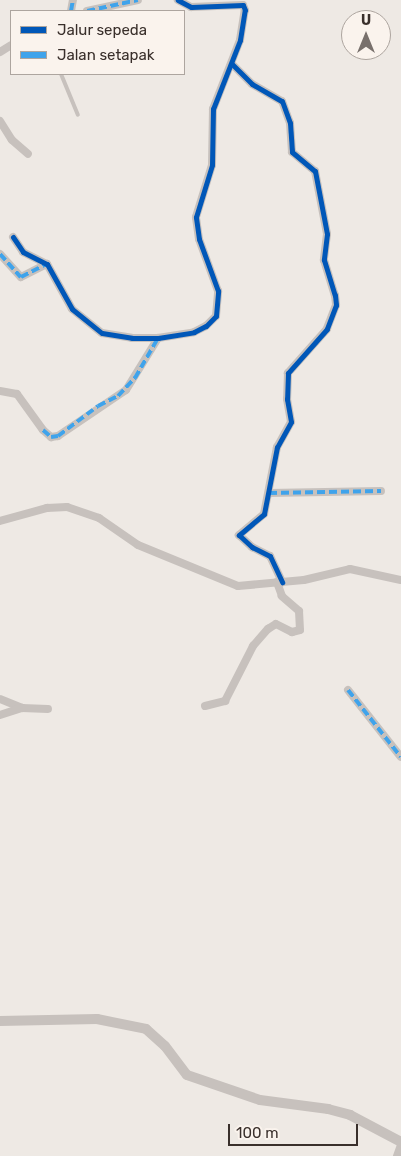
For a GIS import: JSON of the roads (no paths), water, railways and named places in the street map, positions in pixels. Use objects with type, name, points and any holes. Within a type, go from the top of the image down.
[{"type":"street","points":[[92,10],[138,0]]},
{"type":"street","points":[[13,237],[23,252],[47,264],[72,309],[102,333],[132,338],[158,338],[206,326],[219,308],[215,278],[199,239],[196,222],[212,165],[214,108],[232,64],[245,20],[243,5],[191,7],[178,0]]},
{"type":"street","points":[[205,706],[225,701],[253,646],[268,628],[276,624],[292,632],[300,630],[299,611],[282,596],[280,582],[270,556],[239,537],[242,531],[264,514],[277,446],[291,422],[287,399],[288,373],[327,329],[336,305],[335,295],[324,260],[328,234],[315,171],[292,152],[288,110],[282,101],[252,84],[232,64]]},
{"type":"street","points":[[0,121],[12,140],[28,154]]},
{"type":"street","points":[[0,254],[20,277],[47,264]]},
{"type":"street","points":[[0,391],[17,394],[43,430],[51,436],[58,436],[126,390],[158,338]]},
{"type":"street","points":[[269,494],[381,491]]},
{"type":"street","points":[[0,522],[47,508],[67,507],[99,518],[138,545],[230,584],[280,582],[350,569],[401,580]]},
{"type":"street","points":[[348,690],[401,757]]},
{"type":"street","points":[[0,699],[22,708]]},
{"type":"street","points":[[0,715],[22,708],[48,709]]},
{"type":"street","points":[[0,1021],[97,1019],[140,1027],[158,1039],[187,1075],[260,1100],[343,1113],[401,1143],[396,1156]]},
{"type":"lane","points":[[61,75],[78,115]]}]
